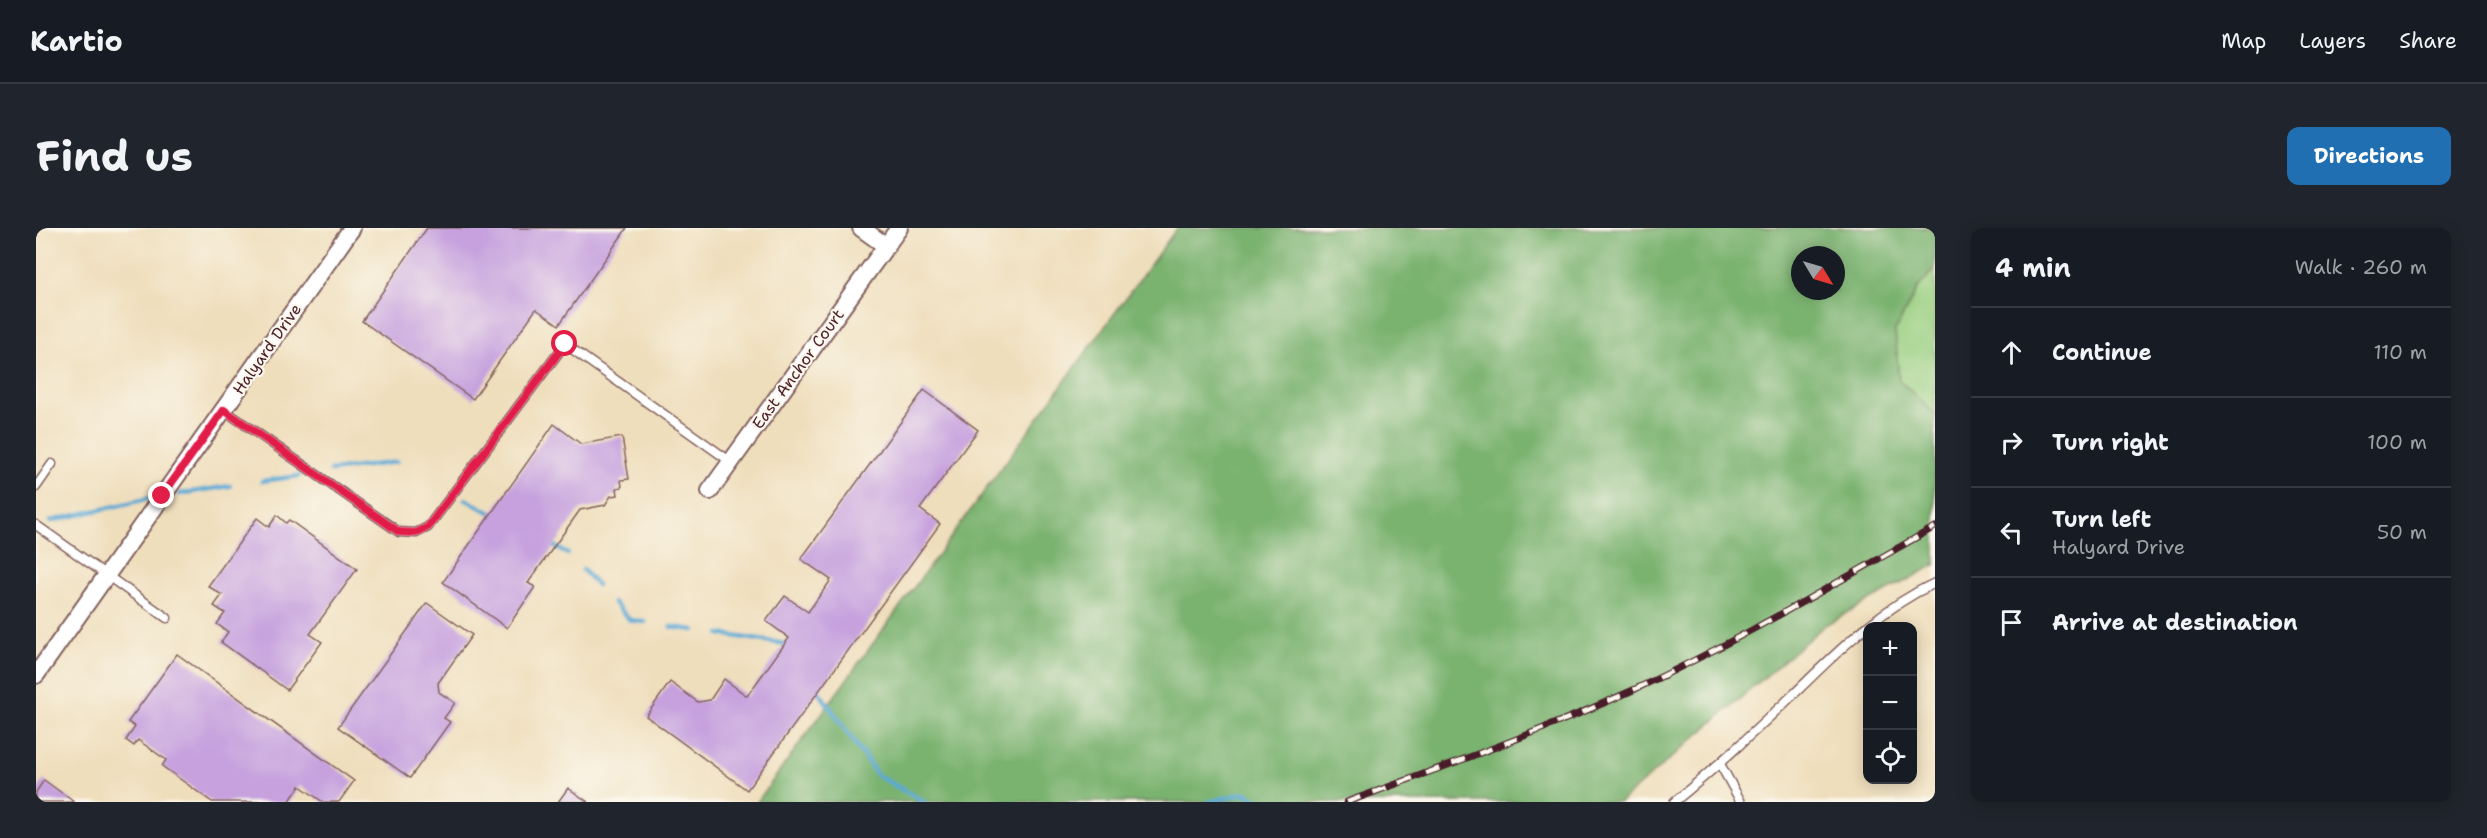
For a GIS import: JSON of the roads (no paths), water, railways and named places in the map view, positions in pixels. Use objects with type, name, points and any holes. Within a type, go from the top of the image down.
[{"type":"street","name":"Halyard Drive","points":[[36,675],[352,228]]},
{"type":"street","points":[[861,228],[886,246]]},
{"type":"street","name":"East Anchor Court","points":[[710,491],[899,228]]},
{"type":"lane","points":[[224,410],[399,532],[416,533],[428,527],[565,344],[731,462]]},
{"type":"lane","points":[[36,487],[52,464]]},
{"type":"lane","points":[[36,525],[167,618]]},
{"type":"lane","points":[[1674,802],[1720,764],[1853,637],[1920,590],[1935,583]]},
{"type":"lane","points":[[1720,764],[1741,802]]},
{"type":"waterway","points":[[331,471],[396,462]]},
{"type":"waterway","points":[[262,481],[299,476]]},
{"type":"waterway","points":[[179,494],[230,486]]},
{"type":"waterway","points":[[51,521],[155,497]]},
{"type":"waterway","points":[[465,499],[495,515]]},
{"type":"waterway","points":[[550,544],[568,554]]},
{"type":"waterway","points":[[583,570],[597,585]]},
{"type":"waterway","points":[[614,603],[630,620],[645,622]]},
{"type":"waterway","points":[[671,627],[694,630]]},
{"type":"waterway","points":[[720,634],[786,644],[788,647]]},
{"type":"waterway","points":[[815,686],[877,775],[924,802]]},
{"type":"waterway","points":[[1209,802],[1245,793],[1257,800]]},
{"type":"railway","points":[[1347,802],[1455,763],[1631,691],[1747,633],[1935,527]]}]
